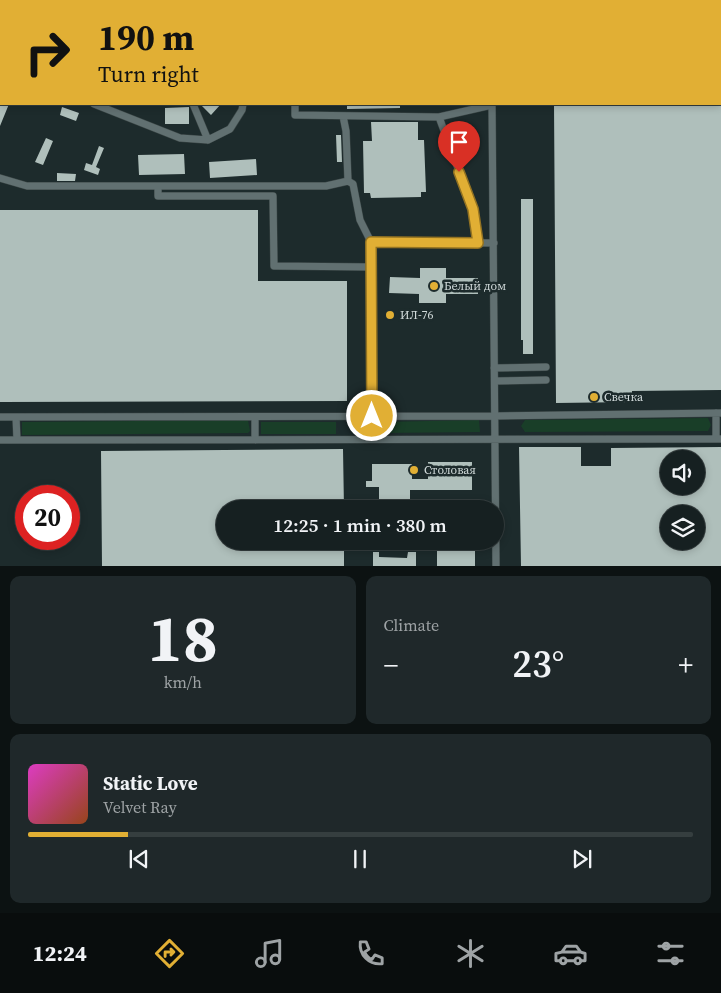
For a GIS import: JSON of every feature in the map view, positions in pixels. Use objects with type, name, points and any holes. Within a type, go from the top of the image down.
[{"type":"street","points":[[97,105],[180,138],[208,140],[230,129],[242,110],[243,105]]},
{"type":"street","points":[[192,105],[208,140]]},
{"type":"street","points":[[295,105],[295,115],[439,117],[488,105]]},
{"type":"street","points":[[492,105],[496,566]]},
{"type":"street","points":[[343,116],[346,132],[348,182]]},
{"type":"street","points":[[439,117],[473,209],[478,243]]},
{"type":"street","points":[[0,178],[27,186],[326,186],[348,182],[355,186],[360,220],[371,242],[372,416]]},
{"type":"street","points":[[158,186],[158,196],[273,196],[274,266],[371,267]]},
{"type":"street","points":[[371,242],[494,243]]},
{"type":"street","points":[[494,368],[546,367]]},
{"type":"street","points":[[494,381],[546,380]]},
{"type":"street","points":[[0,417],[495,416],[718,413],[719,439],[0,440]]},
{"type":"street","points":[[255,416],[256,440]]},
{"type":"street","points":[[361,416],[361,439]]},
{"type":"street","points":[[16,417],[17,440]]},
{"type":"green space","points":[[708,418],[711,425],[708,431],[525,432],[521,426],[525,420]]},
{"type":"green space","points":[[248,420],[250,431],[248,433],[22,435],[22,422]]},
{"type":"green space","points":[[479,420],[480,432],[379,433],[375,428],[379,422]]},
{"type":"green space","points":[[261,422],[336,422],[336,434],[261,434]]},
{"type":"building","points":[[0,105],[9,105],[0,126]]},
{"type":"building","points":[[201,105],[220,105],[211,115]]},
{"type":"building","points":[[347,105],[400,105],[400,108],[347,109]]},
{"type":"building","points":[[554,105],[721,105],[721,390],[632,391],[632,402],[556,403]]},
{"type":"building","points":[[62,107],[79,113],[76,121],[60,115]]},
{"type":"building","points":[[189,107],[189,124],[165,124],[165,108]]},
{"type":"building","points":[[371,122],[418,122],[418,140],[424,140],[426,192],[421,192],[421,197],[371,198],[370,193],[364,193],[363,141],[372,141]]},
{"type":"building","points":[[336,135],[341,135],[342,162],[337,162]]},
{"type":"building","points":[[46,138],[53,141],[43,165],[35,162]]},
{"type":"building","points":[[99,146],[104,148],[96,167],[100,169],[98,175],[84,170],[86,163],[92,165]]},
{"type":"building","points":[[184,154],[185,174],[139,175],[138,155]]},
{"type":"building","points":[[256,159],[257,175],[210,178],[209,162]]},
{"type":"building","points":[[57,173],[76,174],[75,181],[57,181]]},
{"type":"building","points":[[521,199],[533,199],[533,354],[523,354],[523,340],[521,340]]},
{"type":"building","points":[[0,210],[258,210],[258,281],[347,281],[347,401],[0,402]]},
{"type":"building","name":"Белый дом","points":[[420,268],[446,268],[446,278],[478,278],[478,294],[446,294],[446,303],[419,303],[419,294],[389,293],[390,277],[420,278]]},
{"type":"building","points":[[519,447],[581,447],[581,466],[611,466],[611,448],[721,447],[721,566],[521,566]]},
{"type":"building","points":[[343,449],[344,500],[216,500],[216,550],[344,550],[344,566],[102,566],[101,451]]},
{"type":"building","points":[[428,462],[472,462],[472,490],[410,490],[410,500],[379,500],[379,487],[366,487],[366,481],[372,481],[372,464],[412,464],[412,479],[428,479]]},
{"type":"building","points":[[437,550],[475,550],[475,566],[437,566]]},
{"type":"building","points":[[373,552],[379,552],[379,557],[407,558],[408,552],[416,552],[416,566],[373,566]]},
{"type":"place","name":"Белый дом","points":[[434,286]]},
{"type":"place","name":"ИЛ-76","points":[[390,315]]},
{"type":"place","name":"Свечка","points":[[594,397]]},
{"type":"place","name":"Столовая","points":[[414,470]]},
{"type":"route","points":[[372,416],[371,242],[478,243],[473,209],[459,172]]}]
